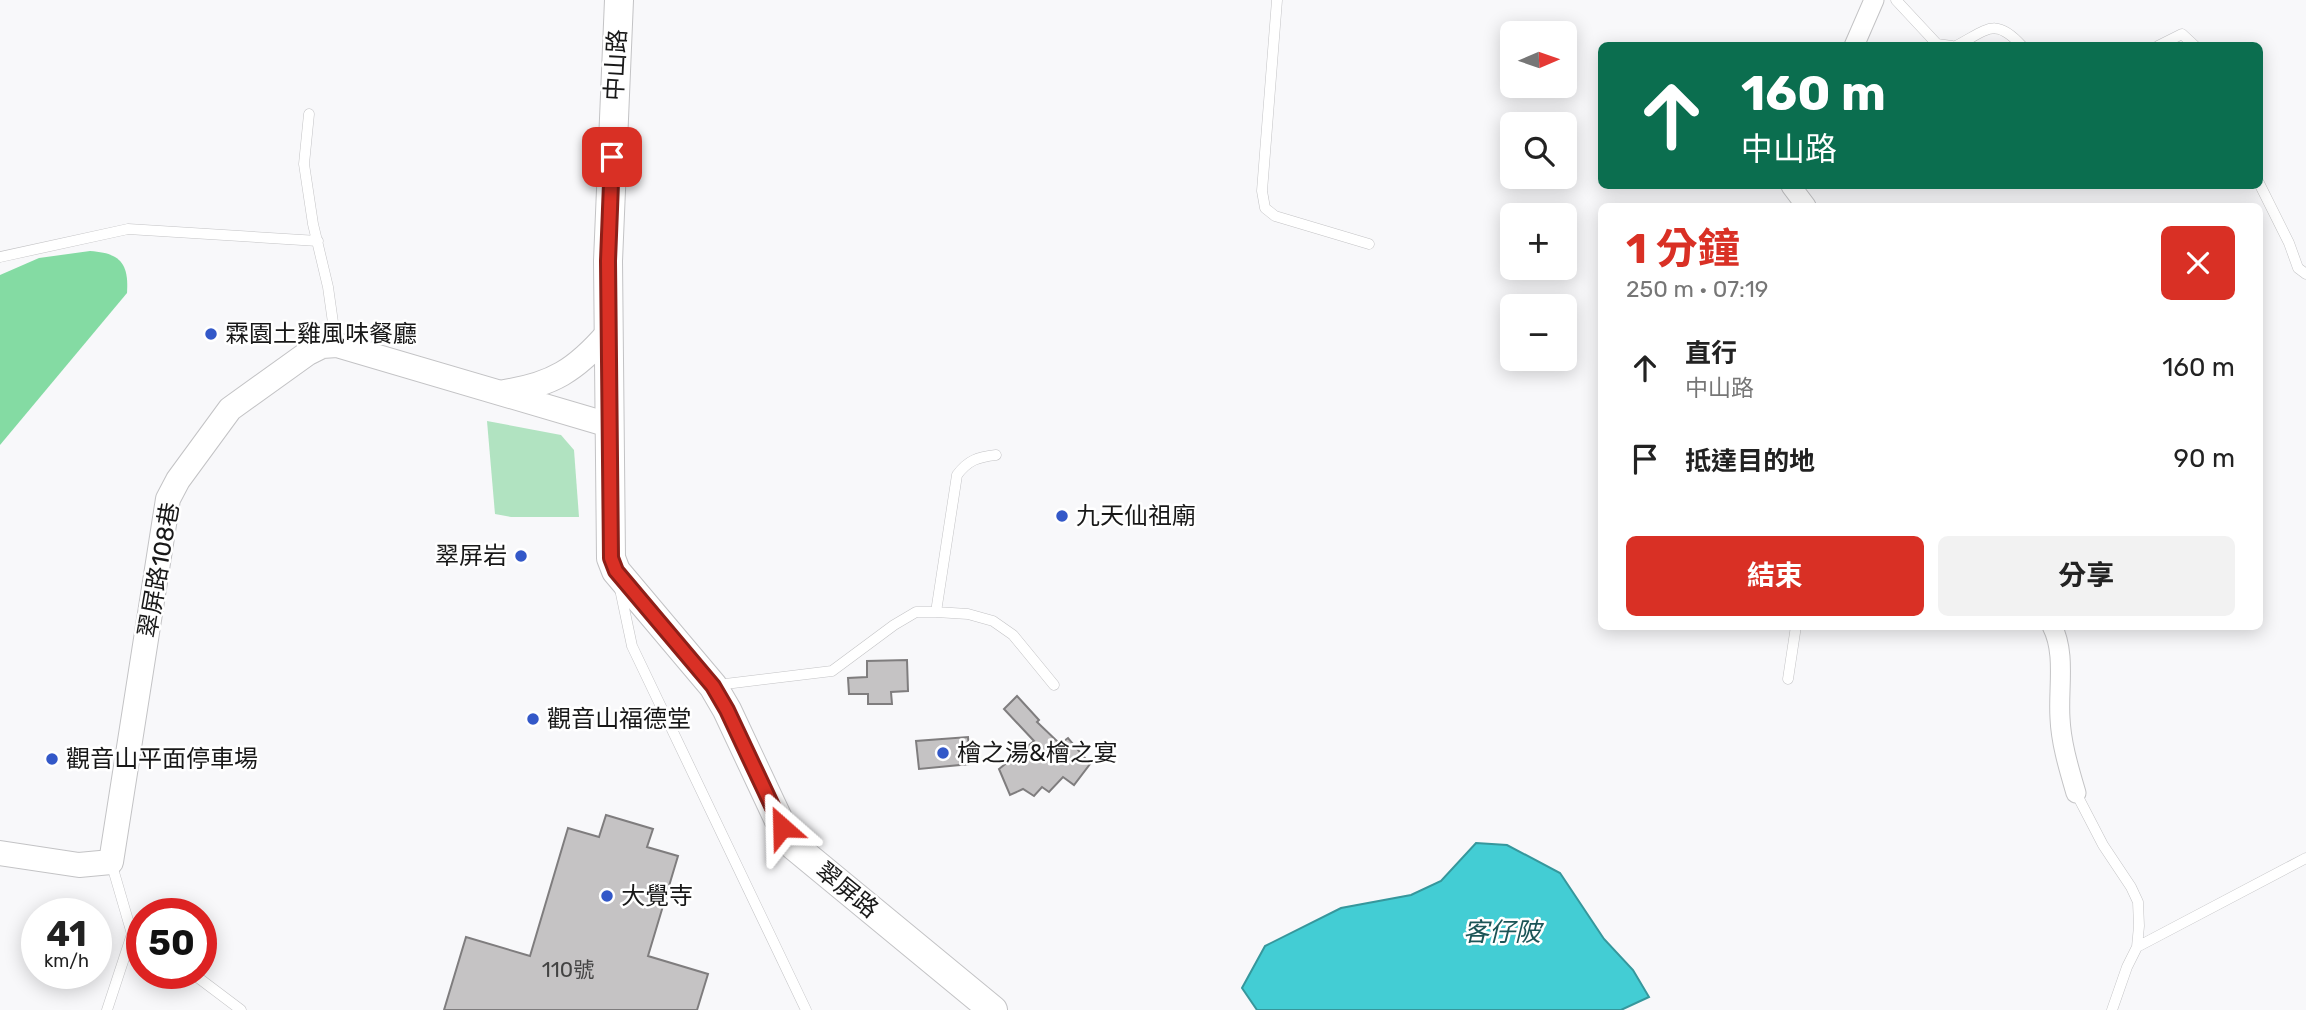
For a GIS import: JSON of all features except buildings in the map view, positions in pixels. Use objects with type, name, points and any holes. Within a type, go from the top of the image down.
[{"type":"main road","name":"中山路","points":[[609,425],[608,261],[619,0]]},
{"type":"main road","points":[[609,425],[611,558],[616,571]]},
{"type":"main road","name":"翠屏路","points":[[616,571],[713,686],[782,827],[794,846],[993,1010]]},
{"type":"street","points":[[1856,42],[1874,0]]},
{"type":"street","points":[[499,393],[527,389],[555,379],[586,358],[608,333]]},
{"type":"street","points":[[337,345],[609,425]]},
{"type":"street","name":"翠屏路108巷","points":[[111,862],[168,499],[178,480],[230,409],[322,346],[337,345]]},
{"type":"street","points":[[2054,630],[2060,644],[2060,720],[2066,758],[2076,793]]},
{"type":"street","points":[[0,853],[79,865],[111,862]]},
{"type":"lane","points":[[1277,0],[1262,191],[1265,208],[1275,216],[1369,244]]},
{"type":"lane","points":[[1896,0],[1935,42]]},
{"type":"lane","points":[[1962,42],[1994,27],[2008,30],[2018,42]]},
{"type":"lane","points":[[2166,42],[2182,34],[2191,42]]},
{"type":"lane","points":[[309,114],[304,164],[337,345]]},
{"type":"lane","points":[[2262,189],[2289,243],[2298,268],[2306,274]]},
{"type":"lane","points":[[0,257],[128,229],[318,242]]},
{"type":"lane","points":[[936,611],[957,475],[965,464],[976,458],[996,454]]},
{"type":"lane","points":[[616,571],[632,646],[806,1010]]},
{"type":"lane","points":[[713,686],[832,671],[916,612],[936,611],[968,614],[993,621],[1013,635],[1054,685]]},
{"type":"lane","points":[[1788,679],[1795,630]]},
{"type":"lane","points":[[2076,793],[2103,845],[2132,887],[2138,902],[2137,947],[2112,1010]]},
{"type":"lane","points":[[2137,947],[2306,858]]},
{"type":"lane","name":"翠屏路108巷","points":[[111,862],[126,905]]},
{"type":"lane","name":"翠屏路108巷","points":[[107,1010],[126,963]]},
{"type":"lane","points":[[213,989],[241,1010]]},
{"type":"green space","points":[[90,251],[109,254],[120,262],[126,274],[127,293],[0,445],[0,275],[39,258]]},
{"type":"green space","points":[[487,421],[561,435],[574,450],[579,517],[511,517],[495,514]]},
{"type":"water","name":"客仔陂","points":[[1476,843],[1507,845],[1560,873],[1604,939],[1633,970],[1649,997],[1621,1010],[1257,1010],[1242,988],[1265,946],[1341,908],[1411,895],[1441,881]]},
{"type":"place","name":"霖園土雞風味餐廳","points":[[211,334]]},
{"type":"place","name":"九天仙祖廟","points":[[1062,516]]},
{"type":"place","name":"翠屏岩","points":[[521,556]]},
{"type":"place","name":"觀音山福德堂","points":[[533,719]]},
{"type":"place","name":"檜之湯&檜之宴","points":[[943,753]]},
{"type":"place","name":"觀音山平面停車場","points":[[52,759]]},
{"type":"place","name":"大覺寺","points":[[607,896]]},
{"type":"route","points":[[612,157],[608,261],[611,558],[616,571],[713,686],[782,827]]}]
